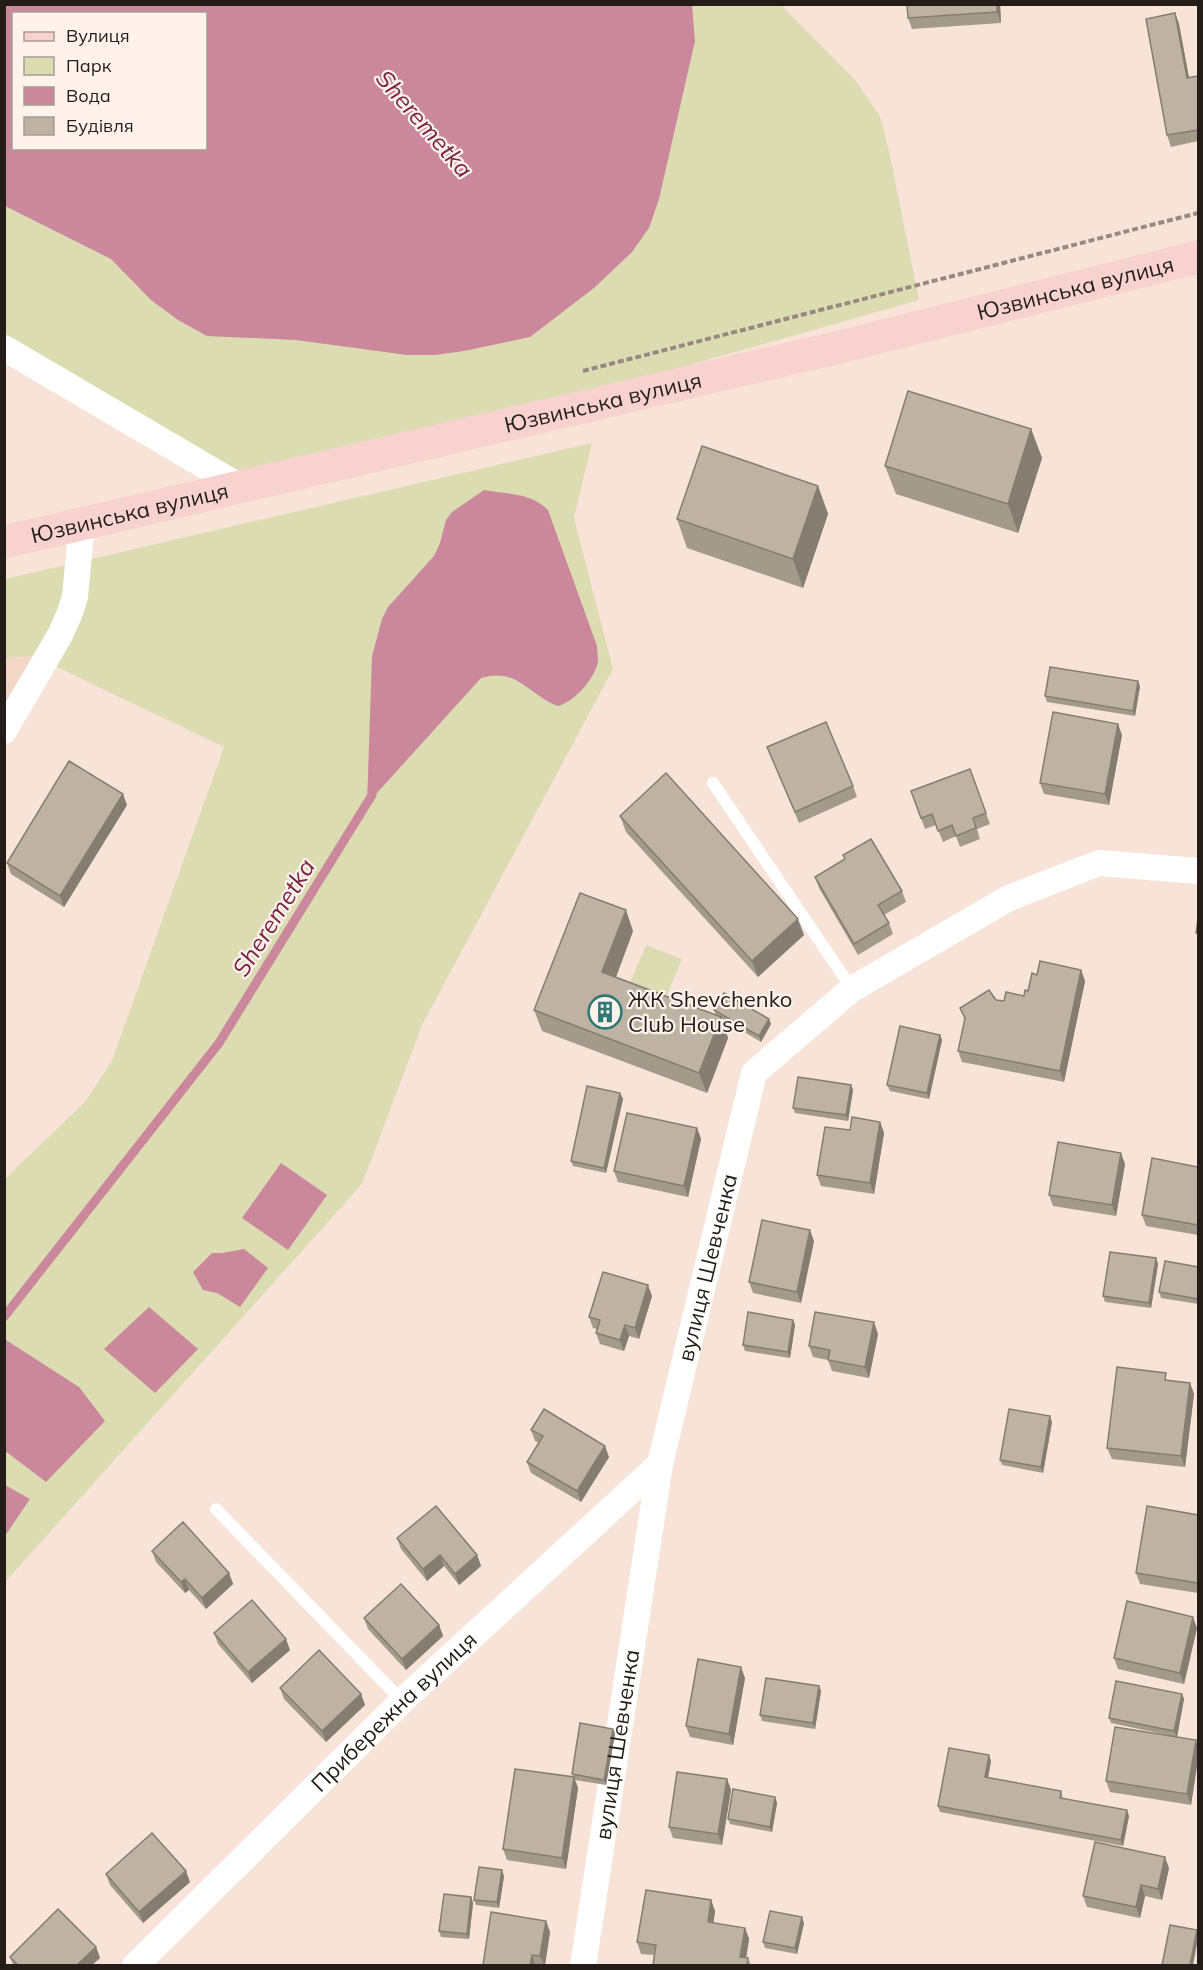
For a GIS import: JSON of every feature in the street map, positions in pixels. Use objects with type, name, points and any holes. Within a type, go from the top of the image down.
[{"type":"main road","name":"Юзвинська вулиця","points":[[4,542],[837,347],[1198,257]]},
{"type":"street","points":[[4,348],[238,486]]},
{"type":"street","points":[[4,731],[60,635],[69,615],[75,597],[82,522]]},
{"type":"street","name":"вулиця Шевченка","points":[[583,1965],[660,1464],[754,1073],[852,989],[1009,898],[1099,862],[1198,871]]},
{"type":"street","name":"Прибережна вулиця","points":[[135,1965],[402,1701],[660,1464]]},
{"type":"lane","points":[[712,783],[852,989]]},
{"type":"lane","points":[[216,1509],[402,1701]]},
{"type":"path","points":[[576,372],[1198,213]]},
{"type":"shaded area","points":[[34,656],[5,708],[5,658]]},
{"type":"green space","points":[[4,5],[781,5],[855,80],[880,116],[919,300],[569,399],[238,479],[5,347]]},
{"type":"green space","points":[[592,443],[574,518],[613,669],[422,1025],[362,1184],[5,1582],[5,1536],[30,1499],[5,1485],[5,1451],[46,1482],[6,1340],[5,1343],[5,1179],[85,1102],[112,1061],[224,747],[34,656],[5,658],[5,579]],"holes":[[[244,1249],[240,1307],[217,1293],[212,1253]]]},
{"type":"green space","points":[[646,945],[682,959],[666,997],[630,983]]},
{"type":"water","points":[[4,5],[692,5],[695,41],[659,199],[649,228],[632,252],[594,288],[530,337],[464,351],[435,355],[407,355],[296,340],[207,336],[178,320],[151,300],[111,259],[5,206]]},
{"type":"water","points":[[484,490],[526,497],[548,510],[597,646],[597,666],[582,690],[558,706],[513,679],[504,676],[481,678],[367,804],[372,656],[382,619],[388,607],[434,556],[446,520],[452,512]]},
{"type":"water","points":[[281,1163],[327,1195],[288,1250],[242,1218]]},
{"type":"water","points":[[244,1249],[268,1268],[240,1307],[217,1293],[203,1290],[193,1272],[212,1253]]},
{"type":"water","points":[[149,1307],[198,1349],[155,1393],[104,1349]]},
{"type":"water","points":[[6,1340],[79,1387],[105,1421],[46,1482],[5,1451],[4,1343]]},
{"type":"water","points":[[5,1485],[30,1499],[5,1536]]},
{"type":"building","points":[[907,4],[997,4],[997,12],[908,18]]},
{"type":"building","points":[[1175,13],[1187,78],[1198,76],[1198,130],[1167,135],[1146,19]]},
{"type":"building","points":[[908,391],[1031,429],[1008,504],[885,466]]},
{"type":"building","points":[[702,446],[818,486],[793,559],[677,519]]},
{"type":"building","points":[[1050,667],[1138,681],[1133,711],[1045,696]]},
{"type":"building","points":[[1053,712],[1118,724],[1105,794],[1040,783]]},
{"type":"building","points":[[826,722],[853,786],[795,812],[767,747]]},
{"type":"building","points":[[69,761],[123,794],[60,896],[7,863]]},
{"type":"building","points":[[970,769],[986,813],[973,818],[976,828],[956,836],[952,825],[938,831],[932,814],[921,818],[911,791]]},
{"type":"building","points":[[666,773],[798,919],[752,961],[620,816]]},
{"type":"building","points":[[871,839],[902,891],[878,905],[889,923],[854,944],[815,877],[845,859],[843,855]]},
{"type":"building","name":"ЖК Shevchenko Club House","points":[[580,893],[626,910],[602,972],[721,1017],[699,1073],[534,1010]]},
{"type":"building","points":[[1040,961],[1081,970],[1060,1071],[958,1051],[965,1018],[960,1008],[989,990],[996,1000],[1004,1001],[1006,992],[1024,996],[1025,990],[1028,991],[1032,973],[1037,975]]},
{"type":"building","points":[[724,993],[769,1019],[759,1036],[714,1010]]},
{"type":"building","points":[[900,1026],[940,1035],[927,1093],[887,1085]]},
{"type":"building","points":[[798,1077],[851,1085],[846,1115],[793,1108]]},
{"type":"building","points":[[587,1086],[620,1093],[604,1168],[571,1161]]},
{"type":"building","points":[[627,1113],[697,1128],[684,1186],[614,1171]]},
{"type":"building","points":[[852,1117],[880,1122],[870,1183],[817,1175],[825,1127],[850,1130]]},
{"type":"building","points":[[1058,1142],[1121,1153],[1112,1205],[1049,1195]]},
{"type":"building","points":[[1152,1158],[1198,1167],[1198,1225],[1142,1215]]},
{"type":"building","points":[[762,1220],[810,1230],[797,1292],[749,1282]]},
{"type":"building","points":[[1110,1252],[1156,1258],[1149,1303],[1103,1296]]},
{"type":"building","points":[[1165,1261],[1198,1267],[1198,1299],[1159,1292]]},
{"type":"building","points":[[603,1272],[648,1285],[635,1328],[625,1325],[620,1340],[596,1333],[600,1320],[589,1317]]},
{"type":"building","points":[[748,1312],[793,1320],[788,1352],[743,1345]]},
{"type":"building","points":[[815,1312],[874,1322],[865,1367],[828,1360],[830,1350],[809,1346]]},
{"type":"building","points":[[1117,1367],[1166,1373],[1165,1380],[1190,1383],[1181,1456],[1107,1448]]},
{"type":"building","points":[[544,1409],[605,1446],[577,1491],[527,1462],[543,1436],[531,1430]]},
{"type":"building","points":[[1009,1409],[1050,1416],[1041,1467],[1000,1460]]},
{"type":"building","points":[[436,1506],[477,1555],[455,1574],[440,1555],[423,1569],[397,1538]]},
{"type":"building","points":[[1147,1506],[1198,1515],[1198,1583],[1136,1573]]},
{"type":"building","points":[[183,1522],[229,1573],[202,1598],[185,1579],[181,1582],[152,1551]]},
{"type":"building","points":[[401,1584],[439,1625],[402,1659],[364,1618]]},
{"type":"building","points":[[252,1600],[286,1639],[248,1672],[214,1633]]},
{"type":"building","points":[[1127,1601],[1193,1617],[1180,1673],[1114,1658]]},
{"type":"building","points":[[319,1650],[361,1694],[322,1731],[280,1688]]},
{"type":"building","points":[[698,1659],[741,1667],[729,1734],[686,1726]]},
{"type":"building","points":[[766,1678],[819,1686],[813,1723],[760,1715]]},
{"type":"building","points":[[1116,1681],[1182,1694],[1174,1731],[1109,1718]]},
{"type":"building","points":[[580,1723],[613,1729],[604,1780],[572,1774]]},
{"type":"building","points":[[1115,1727],[1196,1740],[1187,1794],[1106,1781]]},
{"type":"building","points":[[949,1748],[989,1755],[985,1777],[1061,1791],[1060,1798],[1127,1810],[1121,1840],[938,1806]]},
{"type":"building","points":[[515,1769],[574,1777],[562,1858],[503,1849]]},
{"type":"building","points":[[677,1772],[727,1779],[718,1834],[669,1827]]},
{"type":"building","points":[[733,1789],[775,1797],[770,1827],[728,1819]]},
{"type":"building","points":[[152,1833],[186,1871],[139,1912],[106,1874]]},
{"type":"building","points":[[1095,1842],[1165,1857],[1158,1889],[1141,1885],[1136,1907],[1083,1896]]},
{"type":"building","points":[[479,1867],[502,1870],[497,1902],[474,1900]]},
{"type":"building","points":[[646,1890],[711,1900],[708,1922],[745,1928],[740,1957],[748,1958],[747,1965],[653,1965],[656,1945],[637,1942]]},
{"type":"building","points":[[444,1894],[471,1897],[467,1934],[439,1931]]},
{"type":"building","points":[[58,1909],[96,1947],[77,1965],[18,1965],[10,1957]]},
{"type":"building","points":[[770,1911],[802,1917],[795,1948],[763,1942]]},
{"type":"building","points":[[491,1912],[546,1921],[540,1956],[532,1955],[530,1965],[483,1965]]},
{"type":"building","points":[[1170,1925],[1197,1930],[1190,1965],[1162,1965]]},
{"type":"waterway","name":"Sheremetka","points":[[4,1317],[219,1043],[372,795]]},
{"type":"place","name":"ЖК Shevchenko Club House","points":[[605,1012]]}]
